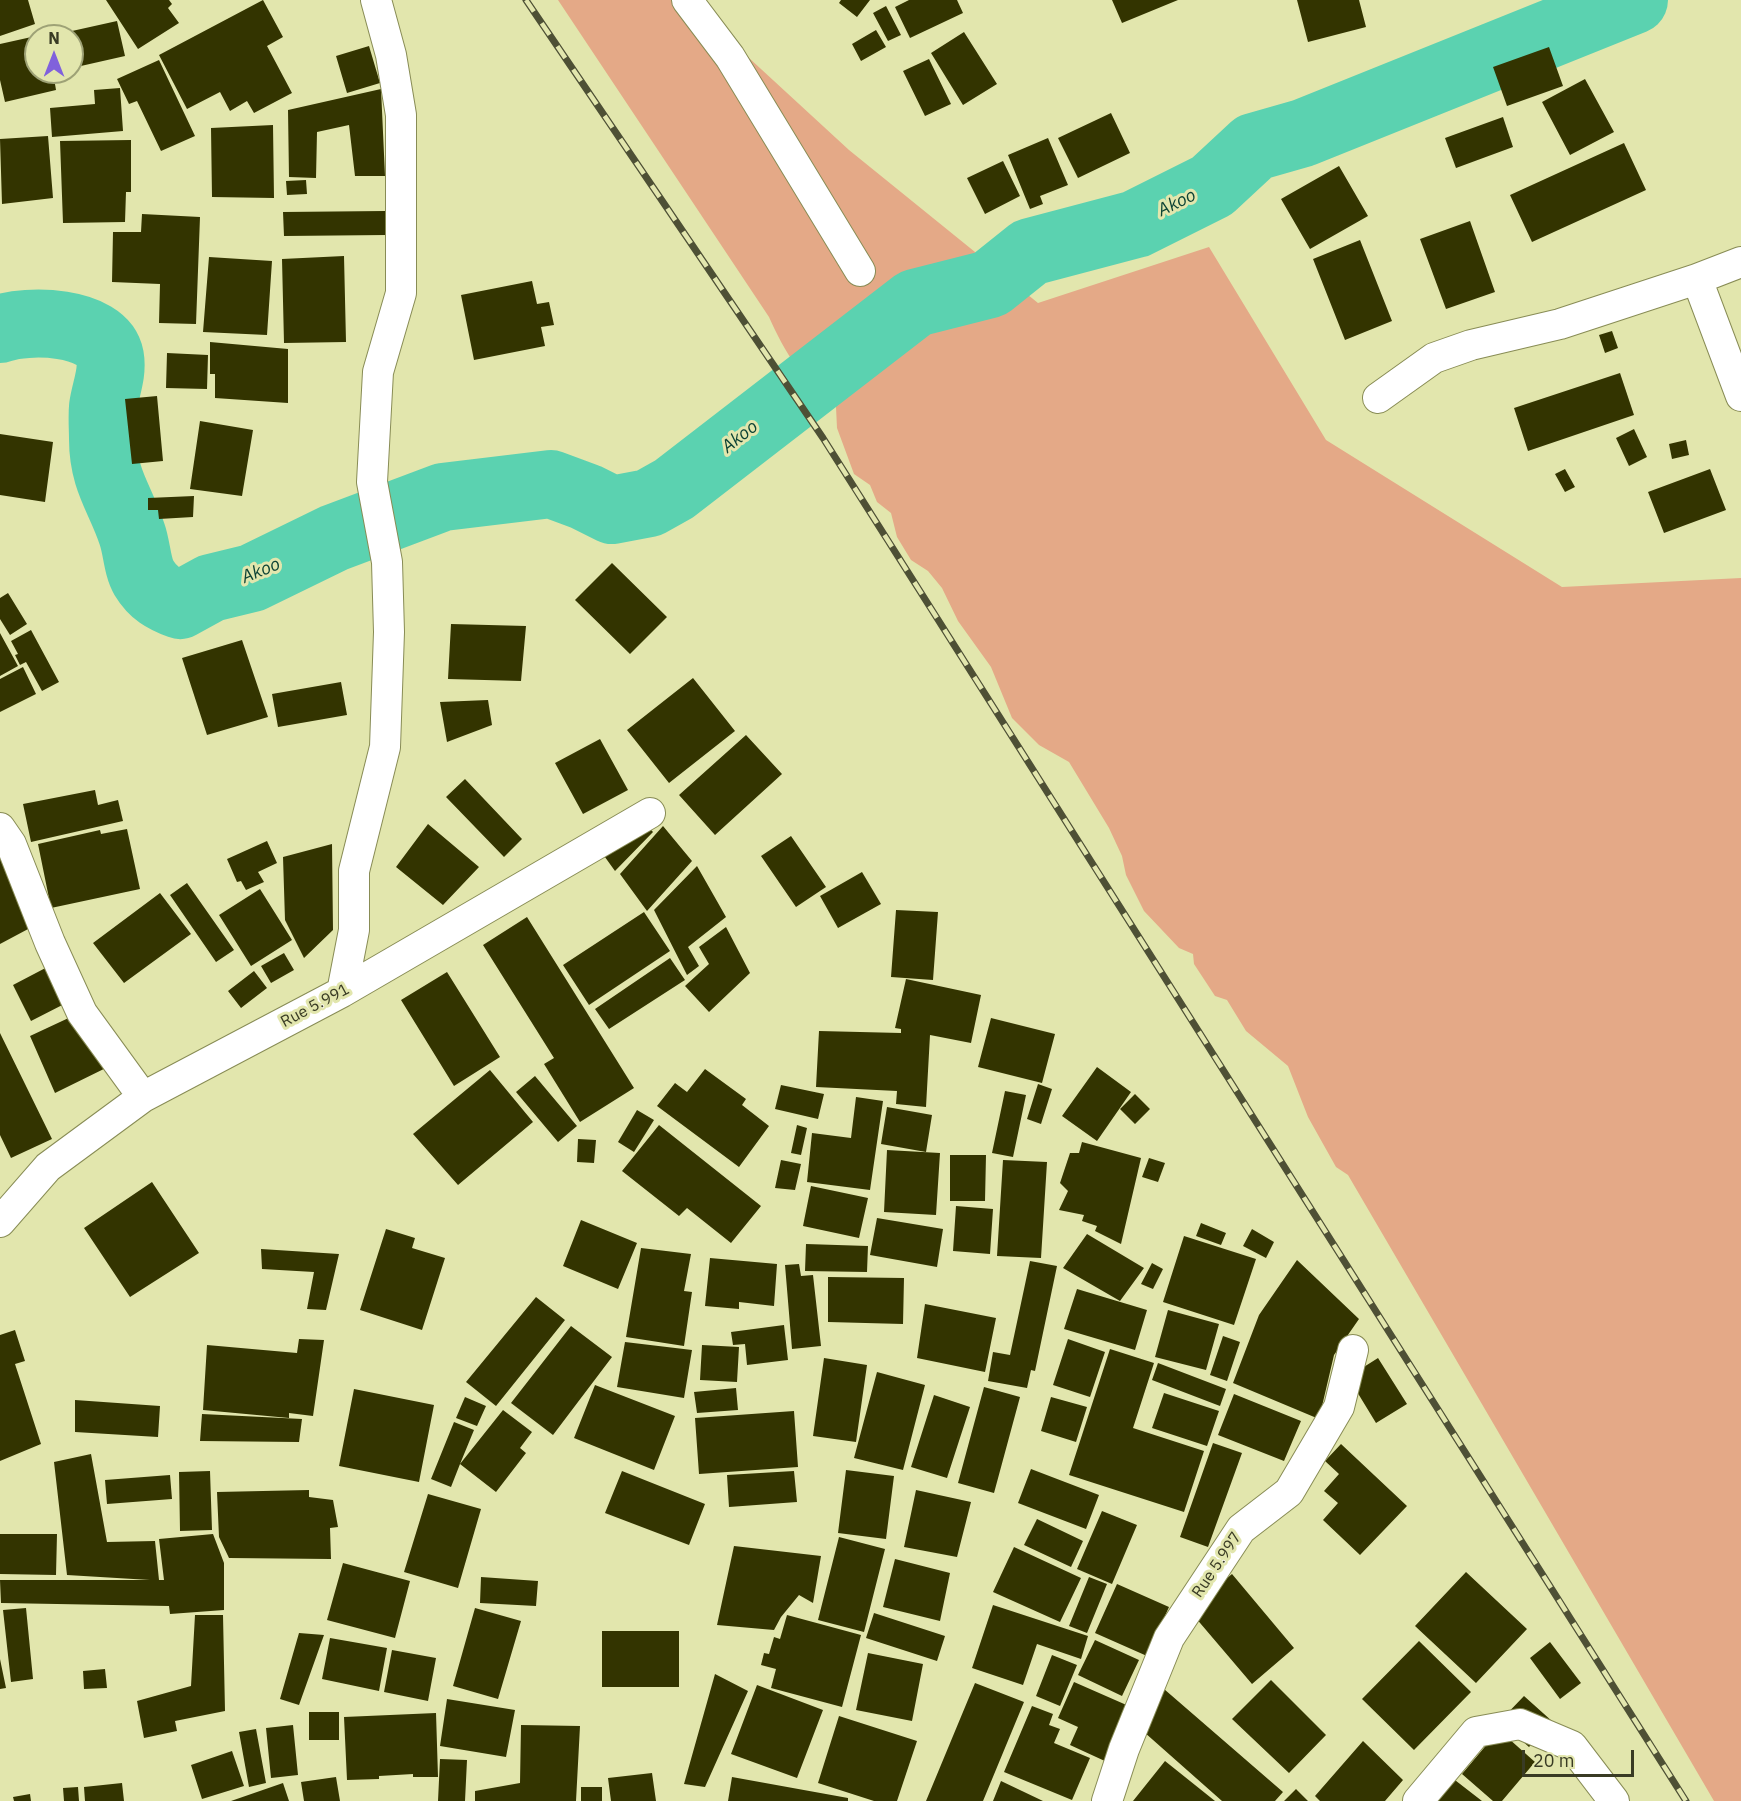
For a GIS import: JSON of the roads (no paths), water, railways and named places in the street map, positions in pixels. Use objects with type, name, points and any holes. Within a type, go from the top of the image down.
[{"type":"street","points":[[342,992],[354,930],[354,871],[385,747],[389,632],[387,562],[372,482],[378,372],[401,293],[401,115],[391,55],[376,0]]},
{"type":"street","points":[[687,0],[730,57],[860,270]]},
{"type":"street","points":[[1378,398],[1434,358],[1471,345],[1560,324],[1697,279],[1741,262]]},
{"type":"street","points":[[1697,279],[1741,396]]},
{"type":"street","name":"Rue 5.991","points":[[0,1222],[48,1167],[144,1097],[342,992],[650,813]]},
{"type":"street","points":[[0,828],[11,844],[50,944],[82,1013],[144,1097]]},
{"type":"street","name":"Rue 5.997","points":[[1107,1801],[1124,1749],[1169,1638],[1241,1529],[1289,1492],[1339,1407],[1353,1350]]},
{"type":"street","points":[[1418,1801],[1476,1732],[1520,1724],[1572,1746],[1614,1801]]},
{"type":"waterway","name":"Akoo","points":[[0,329],[27,324],[62,325],[94,336],[104,345],[111,363],[103,415],[104,453],[109,478],[132,534],[144,578],[159,595],[180,605],[211,588],[252,578],[334,538],[443,497],[551,484],[612,510],[649,503],[674,489],[915,303],[990,284],[1030,252],[1136,224],[1212,186],[1254,147],[1303,133],[1634,0]]},
{"type":"railway","points":[[526,0],[823,438],[1686,1801]]}]
